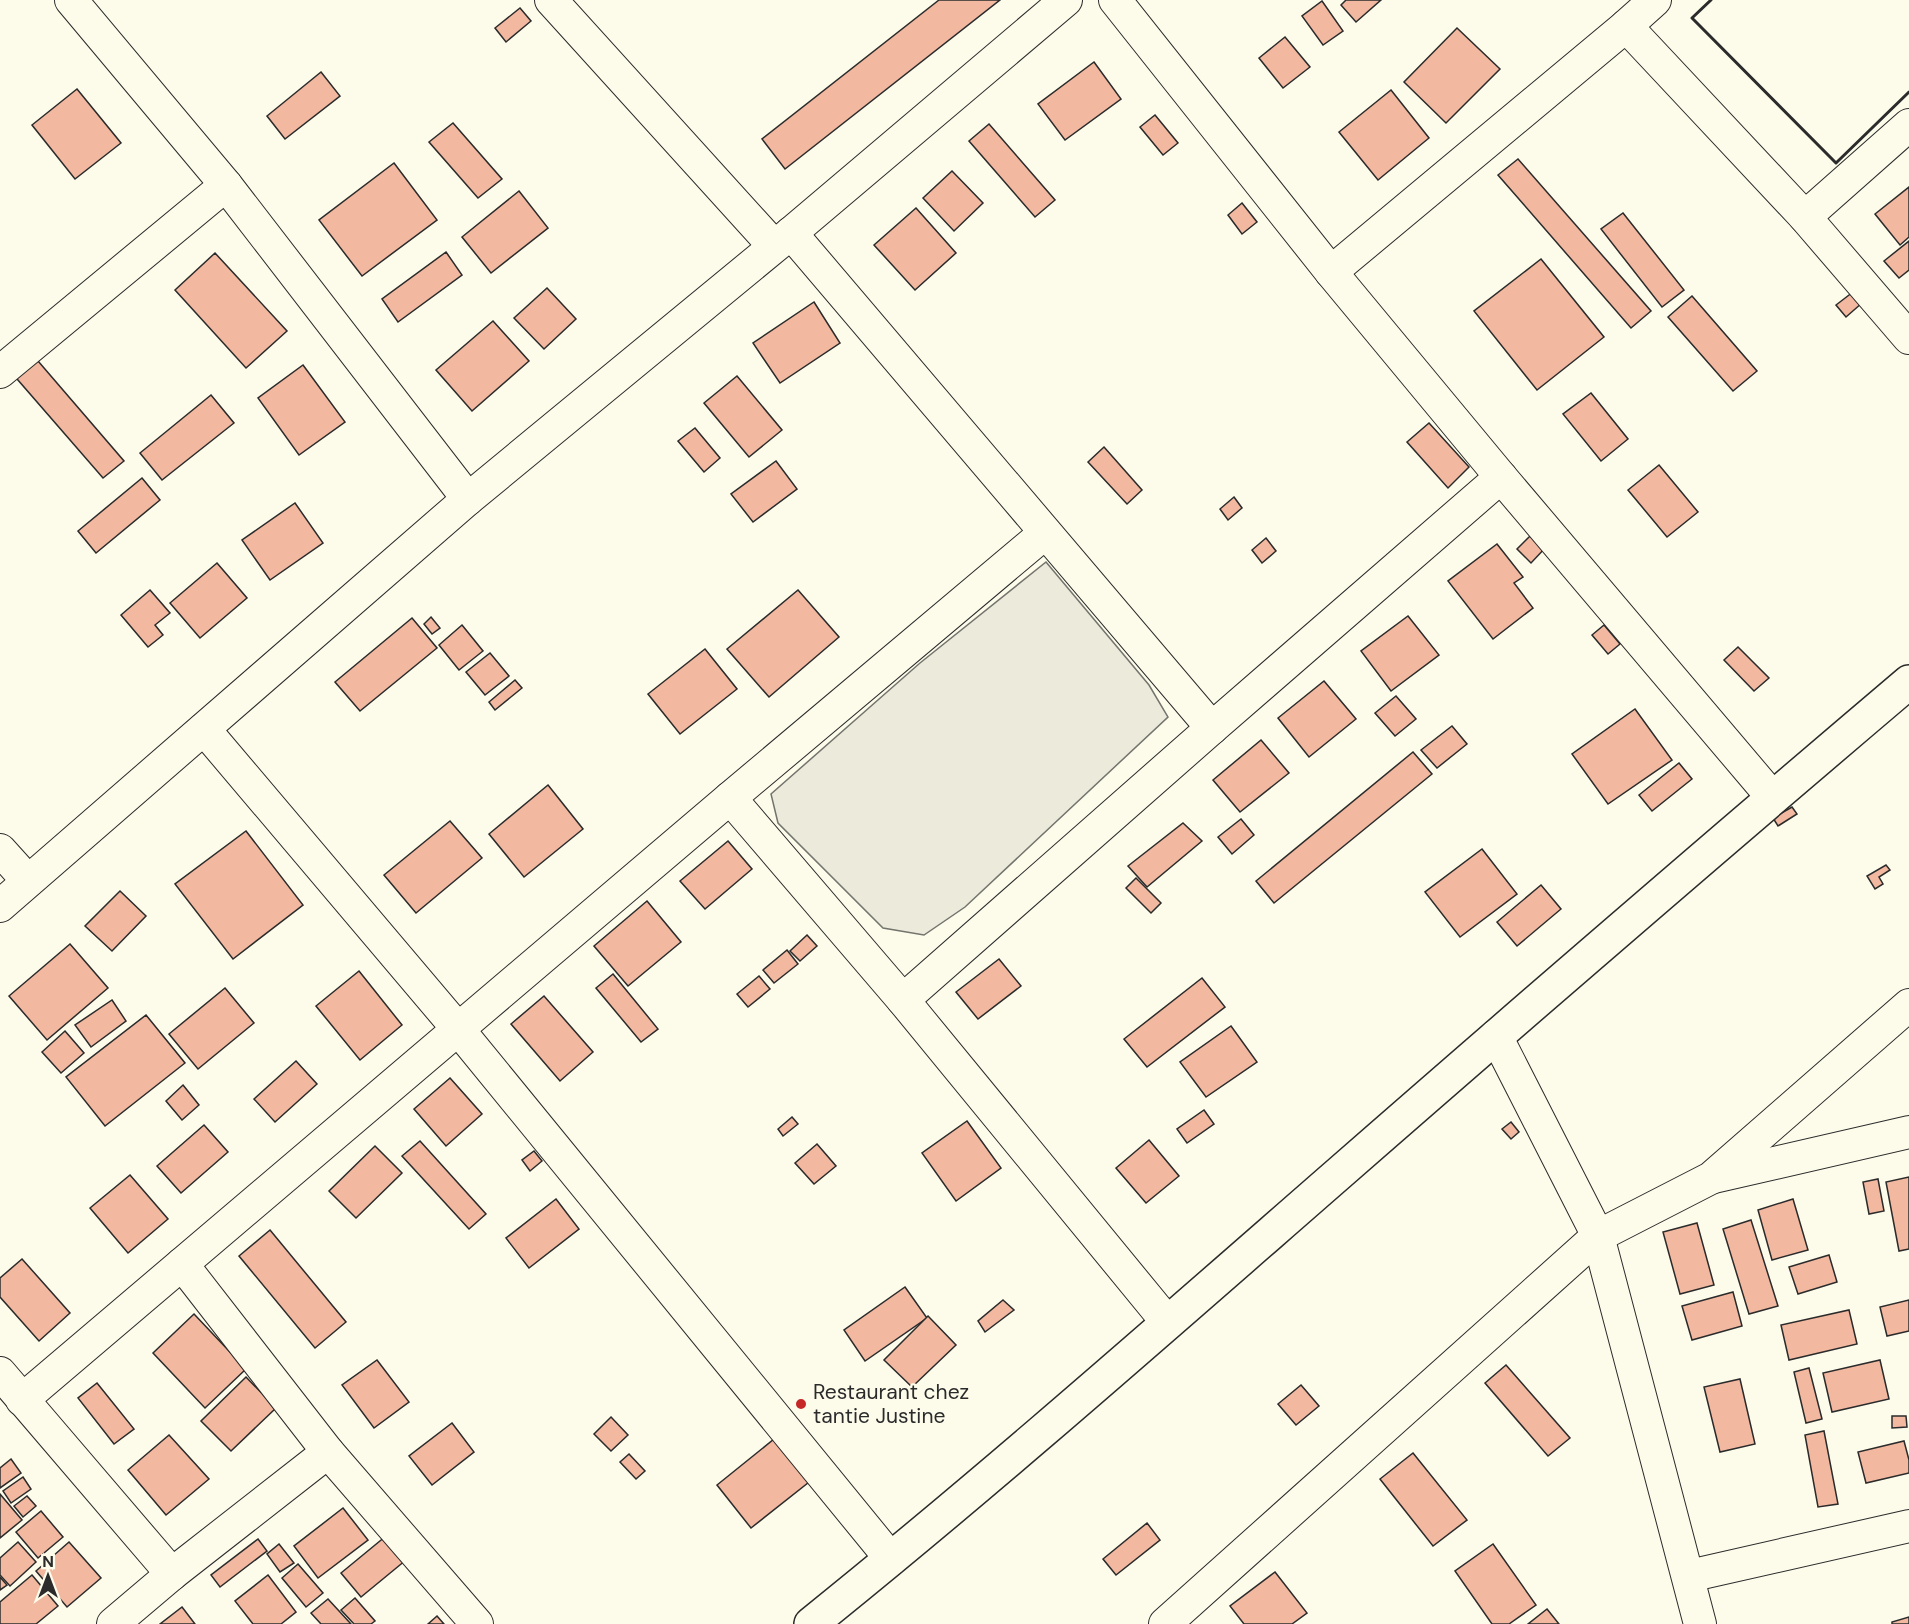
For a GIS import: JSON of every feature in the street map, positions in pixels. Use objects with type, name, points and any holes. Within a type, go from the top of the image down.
[{"type":"street","points":[[71,0],[226,184],[468,499]]},
{"type":"street","points":[[551,0],[783,239],[1045,533],[1212,728]]},
{"type":"street","points":[[0,906],[468,499],[783,239],[1066,0]]},
{"type":"street","points":[[1115,0],[1331,272],[1773,798]]},
{"type":"street","points":[[1331,272],[1655,0]]},
{"type":"street","points":[[1626,26],[1805,217],[1909,338]]},
{"type":"street","points":[[1805,217],[1909,125]]},
{"type":"street","points":[[0,372],[226,184]]},
{"type":"street","points":[[903,1000],[1501,477]]},
{"type":"street","points":[[22,1400],[1045,533]]},
{"type":"street","points":[[811,1624],[891,1559],[1168,1323],[1496,1036],[1909,682]]},
{"type":"street","points":[[204,729],[458,1029],[891,1559]]},
{"type":"street","points":[[730,798],[903,1000],[1168,1323]]},
{"type":"street","points":[[0,850],[28,881]]},
{"type":"street","points":[[1179,1620],[1598,1236],[1711,1178],[1909,1005]]},
{"type":"street","points":[[1496,1036],[1598,1236],[1700,1624]]},
{"type":"street","points":[[1711,1178],[1909,1132]]},
{"type":"street","points":[[182,1264],[328,1452],[477,1624]]},
{"type":"street","points":[[0,1373],[172,1574]]},
{"type":"street","points":[[113,1624],[172,1574],[328,1452]]},
{"type":"street","points":[[1689,1576],[1909,1526]]},
{"type":"shaded area","points":[[1046,562],[1149,685],[1168,717],[965,907],[924,935],[883,928],[778,823],[771,794],[920,663]]},
{"type":"building","points":[[939,0],[1000,0],[785,169],[762,139]]},
{"type":"building","points":[[1346,0],[1381,0],[1356,22],[1341,5]]},
{"type":"building","points":[[1322,1],[1343,31],[1323,45],[1302,16]]},
{"type":"building","points":[[520,8],[531,21],[506,42],[495,28]]},
{"type":"building","points":[[1457,28],[1500,69],[1446,123],[1404,82]]},
{"type":"building","points":[[1285,37],[1310,67],[1283,88],[1259,58]]},
{"type":"building","points":[[1094,62],[1121,99],[1065,140],[1038,104]]},
{"type":"building","points":[[321,72],[340,96],[285,139],[267,116]]},
{"type":"building","points":[[77,89],[121,143],[75,179],[32,125]]},
{"type":"building","points":[[1391,90],[1429,138],[1378,180],[1339,132]]},
{"type":"building","points":[[1155,115],[1178,143],[1163,155],[1140,127]]},
{"type":"building","points":[[453,123],[502,179],[478,198],[429,142]]},
{"type":"building","points":[[989,124],[1055,200],[1035,217],[969,141]]},
{"type":"building","points":[[1518,159],[1651,311],[1631,328],[1498,175]]},
{"type":"building","points":[[394,163],[437,220],[362,276],[319,220]]},
{"type":"building","points":[[952,171],[983,203],[954,231],[923,198]]},
{"type":"building","points":[[1909,187],[1909,237],[1900,245],[1875,214]]},
{"type":"building","points":[[519,191],[548,228],[491,273],[462,237]]},
{"type":"building","points":[[1242,203],[1257,222],[1242,234],[1228,215]]},
{"type":"building","points":[[916,208],[956,253],[915,290],[874,245]]},
{"type":"building","points":[[1623,213],[1684,290],[1662,307],[1601,229]]},
{"type":"building","points":[[1909,241],[1909,270],[1899,278],[1884,261]]},
{"type":"building","points":[[446,252],[462,275],[398,322],[382,299]]},
{"type":"building","points":[[215,253],[287,331],[246,368],[175,290]]},
{"type":"building","points":[[1541,259],[1604,337],[1537,390],[1474,311]]},
{"type":"building","points":[[547,288],[576,319],[544,349],[514,318]]},
{"type":"building","points":[[1853,292],[1862,303],[1846,317],[1836,305]]},
{"type":"building","points":[[1692,296],[1757,371],[1733,391],[1668,317]]},
{"type":"building","points":[[814,302],[840,343],[780,383],[753,343]]},
{"type":"building","points":[[493,321],[529,361],[472,411],[436,370]]},
{"type":"building","points":[[32,354],[124,461],[103,478],[11,372]]},
{"type":"building","points":[[303,365],[345,422],[299,455],[258,398]]},
{"type":"building","points":[[737,376],[782,430],[749,457],[704,403]]},
{"type":"building","points":[[1591,393],[1628,439],[1601,461],[1563,414]]},
{"type":"building","points":[[211,395],[234,423],[162,480],[140,453]]},
{"type":"building","points":[[1429,423],[1469,467],[1448,488],[1407,442]]},
{"type":"building","points":[[695,428],[720,458],[704,472],[678,441]]},
{"type":"building","points":[[1104,447],[1142,490],[1127,504],[1088,462]]},
{"type":"building","points":[[776,461],[797,489],[753,522],[731,494]]},
{"type":"building","points":[[1659,465],[1698,512],[1667,537],[1628,490]]},
{"type":"building","points":[[142,478],[160,500],[96,553],[78,531]]},
{"type":"building","points":[[1234,497],[1242,508],[1228,520],[1220,509]]},
{"type":"building","points":[[295,503],[323,543],[270,580],[242,540]]},
{"type":"building","points":[[1534,532],[1547,546],[1531,563],[1517,549]]},
{"type":"building","points":[[1266,538],[1276,551],[1262,563],[1252,550]]},
{"type":"building","points":[[1497,544],[1523,577],[1514,583],[1533,608],[1493,639],[1448,581]]},
{"type":"building","points":[[217,563],[247,598],[200,638],[170,603]]},
{"type":"building","points":[[150,590],[170,613],[155,625],[163,635],[148,647],[121,615]]},
{"type":"building","points":[[798,590],[839,637],[769,697],[727,649]]},
{"type":"building","points":[[1408,616],[1439,655],[1391,691],[1361,651]]},
{"type":"building","points":[[431,617],[440,628],[432,634],[424,624]]},
{"type":"building","points":[[412,618],[437,648],[360,711],[335,682]]},
{"type":"building","points":[[462,625],[483,651],[459,670],[439,645]]},
{"type":"building","points":[[1604,625],[1620,644],[1608,654],[1592,635]]},
{"type":"building","points":[[1738,647],[1769,678],[1754,691],[1724,660]]},
{"type":"building","points":[[705,649],[737,689],[680,734],[648,694]]},
{"type":"building","points":[[490,653],[509,676],[485,695],[466,672]]},
{"type":"building","points":[[515,680],[522,688],[495,710],[489,702]]},
{"type":"building","points":[[1324,681],[1356,719],[1309,757],[1278,718]]},
{"type":"building","points":[[1396,696],[1416,719],[1395,736],[1375,713]]},
{"type":"building","points":[[1635,709],[1672,760],[1608,804],[1572,754]]},
{"type":"building","points":[[1452,726],[1467,744],[1437,768],[1421,750]]},
{"type":"building","points":[[1261,740],[1289,773],[1240,812],[1213,780]]},
{"type":"building","points":[[1413,752],[1432,774],[1274,903],[1256,881]]},
{"type":"building","points":[[1679,763],[1692,779],[1652,811],[1639,795]]},
{"type":"building","points":[[548,785],[583,829],[524,877],[489,834]]},
{"type":"building","points":[[1792,807],[1797,814],[1778,826],[1773,818]]},
{"type":"building","points":[[1241,819],[1254,835],[1232,854],[1218,837]]},
{"type":"building","points":[[450,821],[482,858],[416,913],[384,875]]},
{"type":"building","points":[[1183,823],[1202,841],[1147,887],[1128,866]]},
{"type":"building","points":[[246,831],[303,905],[233,959],[175,884]]},
{"type":"building","points":[[728,841],[752,869],[705,909],[680,881]]},
{"type":"building","points":[[1482,849],[1517,894],[1460,937],[1425,892]]},
{"type":"building","points":[[1886,865],[1890,870],[1879,877],[1883,884],[1875,889],[1867,876]]},
{"type":"building","points":[[1136,878],[1161,903],[1151,913],[1126,888]]},
{"type":"building","points":[[1541,885],[1561,909],[1517,946],[1497,922]]},
{"type":"building","points":[[120,891],[146,916],[112,951],[85,926]]},
{"type":"building","points":[[647,901],[681,942],[628,986],[594,946]]},
{"type":"building","points":[[807,935],[817,946],[800,961],[790,951]]},
{"type":"building","points":[[70,944],[108,988],[47,1040],[9,996]]},
{"type":"building","points":[[787,950],[798,964],[774,983],[763,970]]},
{"type":"building","points":[[999,959],[1021,986],[978,1019],[956,992]]},
{"type":"building","points":[[359,971],[402,1025],[360,1060],[316,1006]]},
{"type":"building","points":[[613,974],[658,1029],[641,1042],[596,988]]},
{"type":"building","points":[[759,976],[770,989],[748,1007],[737,994]]},
{"type":"building","points":[[1202,978],[1225,1007],[1147,1067],[1124,1039]]},
{"type":"building","points":[[225,988],[254,1023],[198,1069],[169,1034]]},
{"type":"building","points":[[544,996],[593,1052],[560,1081],[511,1024]]},
{"type":"building","points":[[112,1000],[126,1021],[91,1047],[75,1025]]},
{"type":"building","points":[[146,1015],[185,1063],[105,1126],[66,1077]]},
{"type":"building","points":[[1231,1026],[1257,1062],[1206,1097],[1180,1062]]},
{"type":"building","points":[[65,1031],[84,1053],[61,1073],[42,1052]]},
{"type":"building","points":[[296,1061],[317,1084],[275,1122],[254,1099]]},
{"type":"building","points":[[450,1078],[482,1114],[446,1146],[414,1109]]},
{"type":"building","points":[[183,1085],[199,1105],[182,1120],[166,1101]]},
{"type":"building","points":[[1204,1110],[1214,1124],[1187,1143],[1177,1129]]},
{"type":"building","points":[[792,1117],[798,1124],[783,1136],[778,1129]]},
{"type":"building","points":[[967,1121],[1001,1168],[956,1201],[922,1153]]},
{"type":"building","points":[[1511,1122],[1519,1132],[1511,1139],[1502,1129]]},
{"type":"building","points":[[204,1125],[228,1152],[181,1193],[157,1166]]},
{"type":"building","points":[[1149,1140],[1179,1176],[1146,1203],[1116,1168]]},
{"type":"building","points":[[420,1141],[486,1214],[469,1229],[402,1156]]},
{"type":"building","points":[[817,1144],[836,1166],[814,1184],[795,1163]]},
{"type":"building","points":[[375,1146],[402,1173],[356,1218],[329,1191]]},
{"type":"building","points":[[534,1151],[542,1161],[530,1171],[522,1160]]},
{"type":"building","points":[[130,1175],[168,1219],[128,1253],[90,1208]]},
{"type":"building","points":[[1909,1177],[1909,1249],[1899,1251],[1886,1182]]},
{"type":"building","points":[[1878,1179],[1884,1211],[1869,1214],[1863,1182]]},
{"type":"building","points":[[556,1199],[579,1229],[529,1268],[506,1238]]},
{"type":"building","points":[[1793,1199],[1808,1250],[1772,1260],[1758,1210]]},
{"type":"building","points":[[1751,1220],[1778,1306],[1749,1314],[1723,1229]]},
{"type":"building","points":[[1697,1223],[1714,1285],[1680,1294],[1663,1232]]},
{"type":"building","points":[[270,1230],[346,1322],[315,1348],[239,1256]]},
{"type":"building","points":[[1829,1255],[1837,1282],[1798,1294],[1789,1267]]},
{"type":"building","points":[[22,1259],[70,1313],[39,1341],[0,1297],[0,1278]]},
{"type":"building","points":[[905,1287],[927,1318],[865,1361],[844,1330]]},
{"type":"building","points":[[1733,1292],[1742,1326],[1692,1340],[1682,1306]]},
{"type":"building","points":[[1003,1300],[1014,1310],[985,1332],[978,1321]]},
{"type":"building","points":[[1909,1300],[1909,1331],[1887,1336],[1880,1307]]},
{"type":"building","points":[[1849,1310],[1857,1344],[1789,1360],[1781,1325]]},
{"type":"building","points":[[194,1314],[246,1369],[205,1408],[153,1353]]},
{"type":"building","points":[[928,1316],[956,1345],[912,1387],[884,1360]]},
{"type":"building","points":[[377,1360],[409,1402],[374,1428],[342,1385]]},
{"type":"building","points":[[1880,1360],[1889,1399],[1832,1412],[1823,1373]]},
{"type":"building","points":[[1506,1365],[1570,1438],[1548,1456],[1485,1383]]},
{"type":"building","points":[[1809,1368],[1822,1419],[1806,1423],[1794,1372]]},
{"type":"building","points":[[246,1377],[276,1408],[231,1451],[201,1421]]},
{"type":"building","points":[[1740,1379],[1755,1444],[1720,1452],[1704,1387]]},
{"type":"building","points":[[97,1383],[134,1429],[114,1444],[78,1398]]},
{"type":"building","points":[[1301,1385],[1319,1406],[1296,1425],[1278,1404]]},
{"type":"building","points":[[1892,1416],[1906,1416],[1907,1427],[1892,1428]]},
{"type":"building","points":[[611,1417],[628,1435],[611,1451],[594,1434]]},
{"type":"building","points":[[452,1423],[474,1452],[432,1485],[409,1456]]},
{"type":"building","points":[[1824,1431],[1838,1504],[1818,1507],[1805,1435]]},
{"type":"building","points":[[169,1435],[209,1479],[166,1515],[128,1470]]},
{"type":"building","points":[[779,1435],[818,1475],[751,1528],[717,1485]]},
{"type":"building","points":[[1904,1441],[1909,1460],[1909,1473],[1866,1483],[1858,1452]]},
{"type":"building","points":[[1413,1453],[1467,1520],[1433,1546],[1380,1479]]},
{"type":"building","points":[[629,1454],[645,1471],[636,1479],[620,1462]]},
{"type":"building","points":[[11,1459],[21,1473],[0,1488],[0,1468]]},
{"type":"building","points":[[23,1477],[31,1489],[11,1503],[3,1491]]},
{"type":"building","points":[[0,1494],[22,1520],[0,1538]]},
{"type":"building","points":[[27,1496],[36,1506],[23,1517],[14,1506]]},
{"type":"building","points":[[343,1508],[368,1540],[318,1578],[294,1546]]},
{"type":"building","points":[[41,1511],[63,1537],[38,1558],[16,1532]]},
{"type":"building","points":[[1147,1523],[1160,1540],[1116,1575],[1103,1559]]},
{"type":"building","points":[[386,1536],[406,1560],[361,1597],[341,1573]]},
{"type":"building","points":[[258,1539],[267,1551],[220,1587],[211,1575]]},
{"type":"building","points":[[18,1542],[36,1562],[10,1586],[0,1575],[0,1558]]},
{"type":"building","points":[[69,1542],[101,1578],[67,1607],[36,1571]]},
{"type":"building","points":[[279,1544],[294,1563],[280,1572],[267,1554]]},
{"type":"building","points":[[1493,1544],[1536,1605],[1509,1624],[1492,1624],[1455,1571]]},
{"type":"building","points":[[298,1564],[323,1593],[306,1607],[282,1578]]},
{"type":"building","points":[[1275,1572],[1307,1613],[1292,1624],[1244,1624],[1230,1606]]},
{"type":"building","points":[[32,1575],[58,1606],[36,1624],[0,1624],[0,1602]]},
{"type":"building","points":[[268,1575],[296,1612],[281,1624],[253,1624],[235,1601]]},
{"type":"building","points":[[0,1577],[7,1585],[0,1590]]},
{"type":"building","points":[[355,1598],[375,1621],[371,1624],[354,1624],[341,1610]]},
{"type":"building","points":[[328,1599],[351,1624],[321,1624],[311,1613]]},
{"type":"building","points":[[182,1607],[195,1624],[160,1624]]},
{"type":"building","points":[[1547,1609],[1559,1624],[1528,1624]]},
{"type":"building","points":[[437,1616],[444,1624],[428,1624]]},
{"type":"building","points":[[1909,1617],[1909,1624],[1892,1624],[1892,1622]]},
{"type":"wall","points":[[1711,0],[1692,18],[1836,163],[1909,92]]},
{"type":"place","name":"Restaurant chez tantie Justine","points":[[801,1404]]}]
